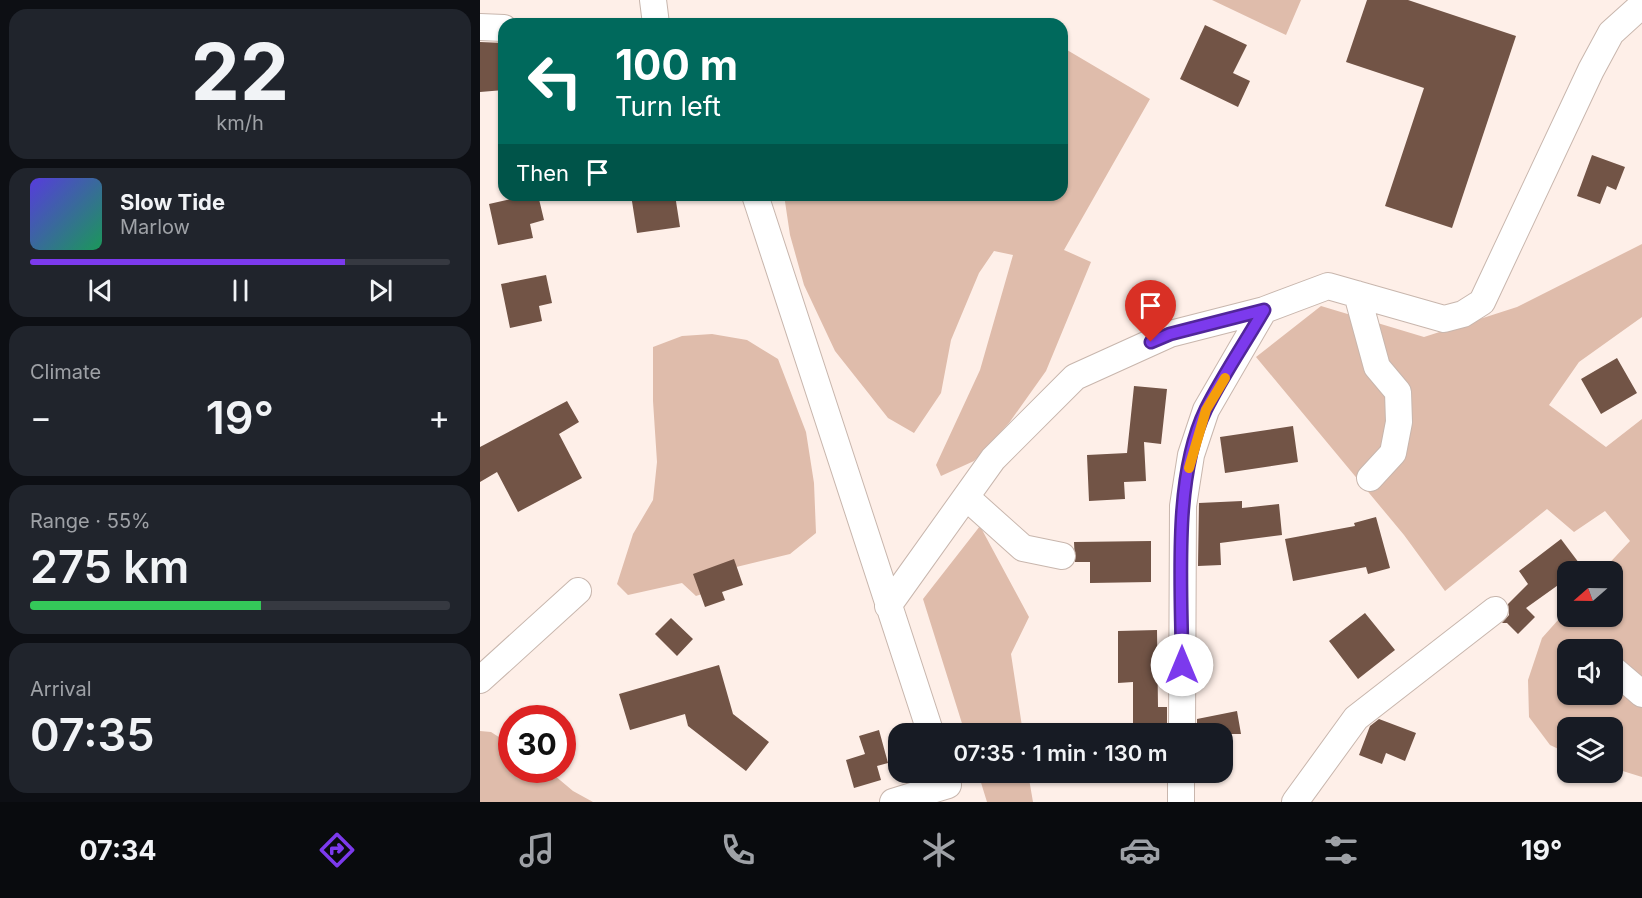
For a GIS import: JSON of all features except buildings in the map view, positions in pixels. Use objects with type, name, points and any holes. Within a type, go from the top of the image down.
[{"type":"street","points":[[653,0],[655,18]]},
{"type":"street","points":[[888,606],[993,459],[1075,377],[1170,334],[1264,310],[1328,286],[1444,319],[1463,314],[1482,302],[1591,70],[1611,33],[1634,4]]},
{"type":"street","points":[[480,27],[498,28]]},
{"type":"street","points":[[757,201],[927,723]]},
{"type":"street","points":[[1357,294],[1377,367],[1398,392],[1399,422],[1393,453],[1370,478]]},
{"type":"street","points":[[1182,723],[1183,506],[1191,454],[1206,410],[1264,310]]},
{"type":"street","points":[[966,497],[1023,548],[1062,556]]},
{"type":"street","points":[[480,680],[578,591]]},
{"type":"street","points":[[1295,802],[1356,718],[1495,610]]},
{"type":"street","points":[[1623,678],[1642,694]]},
{"type":"street","points":[[1181,783],[1181,802]]},
{"type":"street","points":[[893,802],[948,787]]},
{"type":"shaded area","points":[[1212,0],[1301,0],[1286,35]]},
{"type":"shaded area","points":[[1068,51],[1150,99],[1064,250],[1091,262],[1046,371],[1009,423],[974,461],[941,476],[936,465],[980,370],[1013,255],[994,251],[979,273],[951,340],[941,393],[914,433],[888,418],[835,351],[804,285],[790,235],[785,201],[1068,201]]},
{"type":"shaded area","points":[[1642,244],[1642,317],[1579,362],[1549,405],[1606,447],[1642,419],[1642,777],[1623,771],[1623,717],[1557,717],[1557,748],[1550,745],[1529,717],[1528,680],[1542,638],[1557,621],[1557,627],[1623,627],[1623,561],[1611,561],[1630,541],[1605,511],[1574,532],[1547,509],[1445,591],[1404,535],[1256,357],[1321,306],[1424,337],[1517,307]]},
{"type":"shaded area","points":[[712,334],[747,340],[778,359],[806,432],[814,483],[816,533],[790,554],[724,570],[726,586],[696,596],[682,583],[628,595],[617,584],[633,534],[653,500],[657,462],[653,401],[653,347],[682,336]]},
{"type":"shaded area","points":[[980,526],[1029,617],[1011,654],[1021,723],[962,723],[923,599]]},
{"type":"shaded area","points":[[480,731],[491,732],[498,737],[498,783],[563,783],[593,802],[480,802]]},
{"type":"shaded area","points":[[981,783],[1030,783],[1033,802],[987,802]]},
{"type":"slow traffic","points":[[1189,468],[1191,454],[1206,410],[1225,378]]},
{"type":"route","points":[[1151,342],[1170,334],[1264,310],[1206,410],[1191,454],[1183,506],[1182,665]]}]
